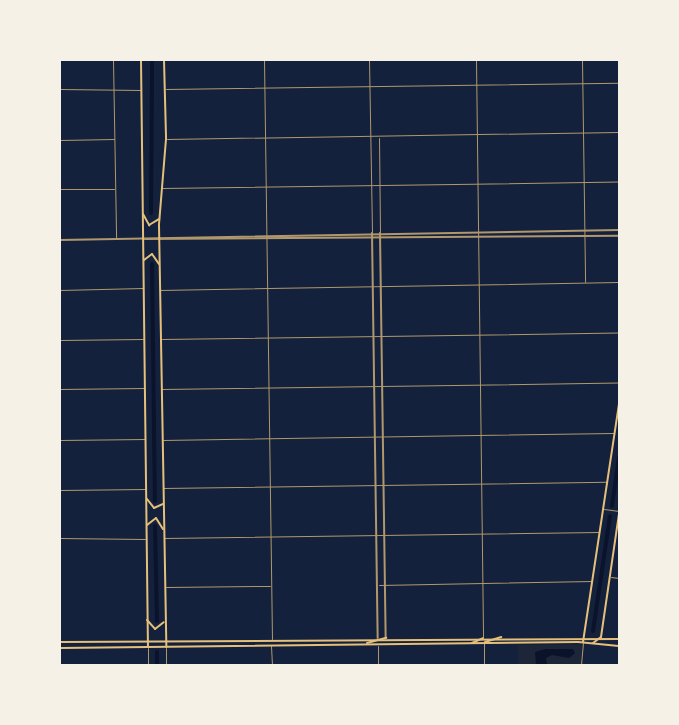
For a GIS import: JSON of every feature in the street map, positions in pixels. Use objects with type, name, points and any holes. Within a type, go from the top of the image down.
[{"type":"main road","points":[[141,60],[146,439],[146,618],[148,647]]},
{"type":"main road","points":[[164,60],[166,139],[161,188],[160,290],[166,647]]},
{"type":"main road","points":[[143,212],[149,225],[160,218]]},
{"type":"main road","points":[[144,261],[152,254],[160,267]]},
{"type":"main road","points":[[583,642],[619,404]]},
{"type":"main road","points":[[146,496],[154,508],[164,503]]},
{"type":"main road","points":[[593,643],[601,637],[619,512]]},
{"type":"main road","points":[[146,527],[156,518],[164,531]]},
{"type":"main road","points":[[146,618],[155,629],[165,620]]},
{"type":"main road","points":[[60,642],[501,636],[584,636],[619,639]]},
{"type":"main road","points":[[484,643],[501,636]]},
{"type":"main road","points":[[472,643],[483,637]]},
{"type":"main road","points":[[365,644],[386,638]]},
{"type":"main road","points":[[272,646],[283,639]]},
{"type":"main road","points":[[60,648],[583,642],[619,646]]},
{"type":"street","points":[[113,60],[116,239]]},
{"type":"street","points":[[264,60],[272,639]]},
{"type":"street","points":[[369,60],[378,638]]},
{"type":"street","points":[[476,60],[483,637]]},
{"type":"street","points":[[582,60],[585,282]]},
{"type":"street","points":[[165,89],[370,88],[619,83]]},
{"type":"street","points":[[60,89],[141,90]]},
{"type":"street","points":[[166,139],[619,132]]},
{"type":"street","points":[[379,137],[386,638]]},
{"type":"street","points":[[60,140],[114,139]]},
{"type":"street","points":[[161,188],[619,182]]},
{"type":"street","points":[[60,189],[115,189]]},
{"type":"street","points":[[60,240],[266,234],[619,230]]},
{"type":"street","points":[[143,239],[160,242],[619,236]]},
{"type":"street","points":[[160,290],[619,282]]},
{"type":"street","points":[[60,290],[144,288]]},
{"type":"street","points":[[161,339],[267,336],[619,333]]},
{"type":"street","points":[[60,340],[144,339]]},
{"type":"street","points":[[162,389],[619,382]]},
{"type":"street","points":[[60,389],[144,388]]},
{"type":"street","points":[[162,440],[375,435],[615,433]]},
{"type":"street","points":[[60,440],[146,439]]},
{"type":"street","points":[[163,488],[608,482]]},
{"type":"street","points":[[60,490],[146,490]]},
{"type":"street","points":[[604,509],[619,512]]},
{"type":"street","points":[[164,538],[600,532]]},
{"type":"street","points":[[60,538],[146,538]]},
{"type":"street","points":[[611,577],[619,578]]},
{"type":"street","points":[[376,585],[482,582],[593,582]]},
{"type":"street","points":[[165,587],[271,586]]},
{"type":"street","points":[[581,665],[583,642]]},
{"type":"street","points":[[484,643],[484,665]]},
{"type":"street","points":[[378,644],[378,665]]},
{"type":"street","points":[[272,646],[272,665]]},
{"type":"street","points":[[148,647],[148,665]]},
{"type":"street","points":[[166,647],[166,665]]},
{"type":"shaded area","points":[[518,645],[582,645],[582,665],[518,665]]},
{"type":"shaded area","points":[[545,649],[573,649],[575,653],[569,658],[552,655],[546,658],[547,665],[536,665],[535,652]]},
{"type":"waterway","points":[[151,213],[152,60]]},
{"type":"waterway","points":[[152,264],[155,501]]},
{"type":"waterway","points":[[612,506],[619,457]]},
{"type":"waterway","points":[[593,631],[610,516]]},
{"type":"waterway","points":[[155,526],[157,621]]},
{"type":"waterway","points":[[157,652],[157,665]]}]
